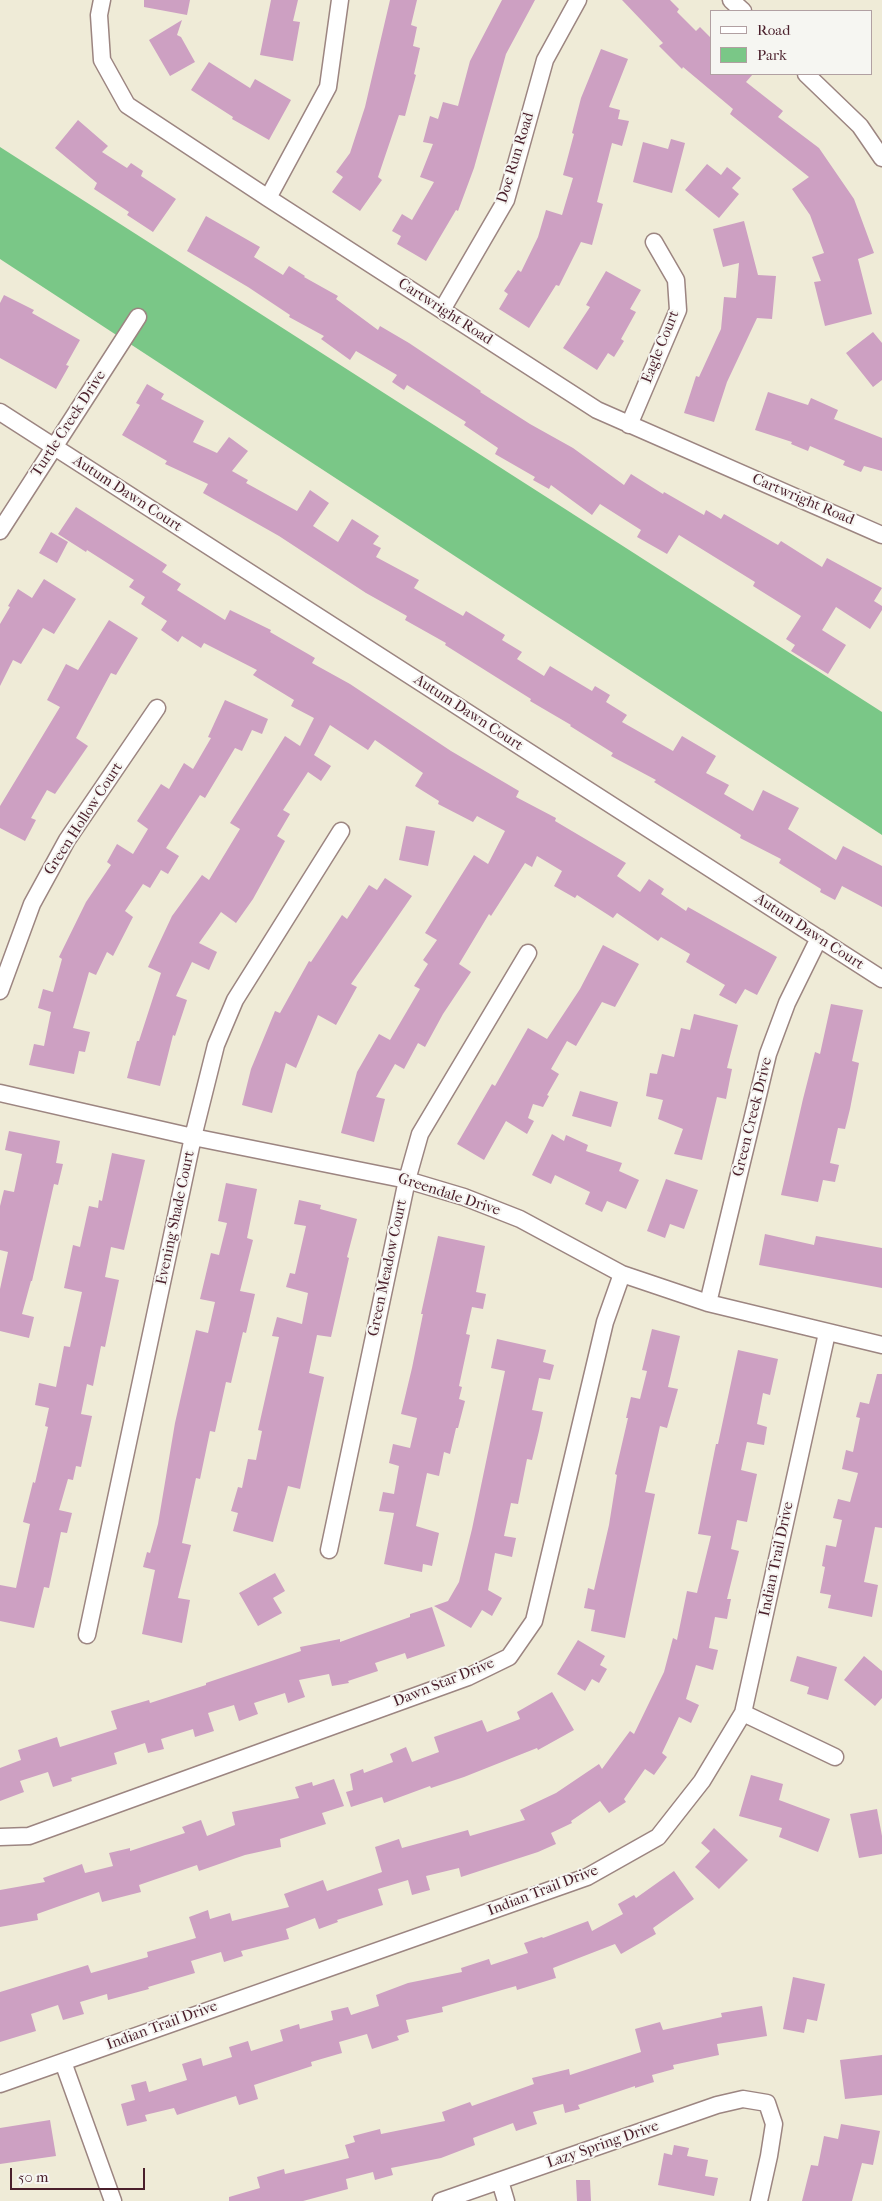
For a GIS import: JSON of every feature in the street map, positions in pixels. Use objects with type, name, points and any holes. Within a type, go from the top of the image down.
[{"type":"street","name":"Cartwright Road","points":[[102,0],[99,15],[102,60],[127,105],[597,410],[882,535]]},
{"type":"street","points":[[268,198],[328,87],[340,0]]},
{"type":"street","name":"Doe Run Road","points":[[442,310],[506,200],[545,60],[578,0]]},
{"type":"street","points":[[731,0],[742,10]]},
{"type":"street","points":[[807,75],[860,126],[882,158]]},
{"type":"street","name":"Eagle Court","points":[[629,425],[678,310],[676,280],[654,242]]},
{"type":"street","name":"Turtle Creek Drive","points":[[0,531],[138,317]]},
{"type":"street","name":"Autum Dawn Court","points":[[0,412],[882,979]]},
{"type":"street","name":"Green Hollow Court","points":[[0,991],[32,904],[67,840],[157,708]]},
{"type":"street","name":"Evening Shade Court","points":[[87,1634],[193,1137],[216,1045],[235,1000],[341,831]]},
{"type":"street","name":"Green Creek Drive","points":[[708,1303],[768,1054],[787,1003],[818,938]]},
{"type":"street","name":"Green Meadow Court","points":[[329,1550],[407,1180],[420,1134],[528,953]]},
{"type":"street","name":"Greendale Drive","points":[[0,1094],[193,1137],[407,1180],[464,1197],[520,1219],[622,1274],[708,1303],[882,1345]]},
{"type":"street","name":"Dawn Star Drive","points":[[0,1837],[29,1836],[468,1677],[509,1657],[534,1621],[605,1322],[622,1274]]},
{"type":"street","name":"Indian Trail Drive","points":[[0,2084],[587,1878],[658,1837],[702,1781],[743,1713],[827,1333]]},
{"type":"street","points":[[743,1713],[835,1757]]},
{"type":"street","points":[[63,2062],[113,2201]]},
{"type":"street","name":"Lazy Spring Drive","points":[[441,2201],[717,2105],[743,2099],[767,2103],[774,2124],[770,2156],[759,2201]]},
{"type":"street","points":[[500,2181],[506,2201]]},
{"type":"green space","points":[[0,147],[882,712],[882,835],[0,259]]},
{"type":"building","points":[[144,0],[190,0],[187,15],[144,7]]},
{"type":"building","points":[[271,0],[298,0],[293,21],[300,22],[293,61],[260,55]]},
{"type":"building","points":[[390,0],[417,0],[411,25],[417,27],[413,46],[420,48],[414,74],[416,75],[405,116],[399,115],[378,177],[382,180],[360,211],[332,192],[343,177],[336,172],[350,153],[365,107]]},
{"type":"building","points":[[502,0],[535,0],[506,54],[474,168],[458,211],[456,210],[426,261],[397,244],[401,236],[392,231],[402,214],[412,220],[434,182],[420,177],[433,144],[423,142],[430,116],[438,119],[443,102],[458,106],[470,61]]},
{"type":"building","points":[[622,0],[670,0],[679,9],[677,12],[696,31],[700,27],[710,37],[710,75],[752,75],[746,82],[783,111],[778,117],[819,148],[854,199],[874,253],[858,259],[872,314],[825,326],[814,282],[821,281],[812,257],[824,253],[810,215],[792,189],[809,177],[730,114],[733,109],[683,67],[682,69],[659,46],[663,43]]},
{"type":"building","points":[[182,20],[177,35],[181,37],[195,62],[170,76],[149,40]]},
{"type":"building","points":[[601,49],[628,59],[609,107],[620,110],[618,119],[629,121],[622,146],[612,143],[597,202],[603,204],[592,245],[581,242],[559,286],[556,285],[529,328],[499,309],[508,294],[504,291],[518,270],[521,272],[538,237],[546,210],[562,215],[573,178],[563,175],[574,134],[572,133],[581,98]]},
{"type":"building","points":[[209,62],[250,88],[255,79],[291,100],[269,140],[232,119],[233,117],[191,90]]},
{"type":"building","points":[[78,120],[108,146],[102,152],[127,168],[131,163],[143,171],[141,176],[176,199],[153,232],[127,215],[129,212],[94,189],[97,183],[55,148]]},
{"type":"building","points":[[671,139],[685,143],[672,193],[633,182],[643,142],[668,149]]},
{"type":"building","points":[[707,164],[721,175],[727,167],[741,178],[732,188],[739,194],[719,218],[685,190]]},
{"type":"building","points":[[206,216],[260,247],[254,257],[283,275],[289,266],[304,277],[338,296],[336,299],[378,330],[380,326],[409,343],[480,392],[530,424],[573,448],[624,485],[631,474],[663,494],[664,492],[704,515],[706,510],[721,519],[724,514],[778,545],[781,541],[822,567],[827,558],[882,588],[874,601],[882,606],[882,610],[870,629],[836,607],[822,630],[846,645],[828,674],[791,651],[795,645],[786,639],[801,616],[753,586],[755,582],[679,535],[667,554],[637,537],[641,530],[600,504],[592,515],[551,485],[549,489],[533,480],[535,477],[495,454],[498,448],[464,425],[466,422],[407,385],[404,390],[392,382],[397,375],[356,351],[350,360],[321,339],[324,336],[289,317],[290,315],[248,287],[187,251]]},
{"type":"building","points":[[744,221],[758,275],[776,276],[772,319],[757,318],[727,382],[714,422],[684,413],[696,376],[699,377],[721,329],[724,297],[736,298],[739,263],[723,267],[713,229]]},
{"type":"building","points":[[606,271],[641,290],[630,309],[636,312],[621,339],[624,341],[614,357],[608,353],[597,370],[563,348],[590,307],[586,305]]},
{"type":"building","points":[[4,295],[34,310],[32,313],[80,340],[66,365],[69,366],[56,389],[0,358],[0,303]]},
{"type":"building","points":[[873,332],[882,343],[882,380],[873,387],[846,353]]},
{"type":"building","points":[[147,384],[164,394],[161,399],[204,421],[193,442],[217,453],[229,437],[248,451],[232,471],[248,480],[246,483],[297,511],[310,490],[329,503],[313,526],[338,542],[352,519],[379,536],[373,544],[381,548],[376,557],[419,580],[414,588],[463,616],[466,611],[505,635],[502,640],[522,652],[517,659],[544,676],[550,666],[592,691],[595,686],[610,695],[606,702],[627,715],[622,722],[673,751],[682,736],[716,756],[706,773],[729,785],[724,794],[753,811],[763,790],[799,808],[788,829],[836,860],[843,846],[882,866],[882,907],[842,886],[835,900],[820,892],[821,889],[779,863],[781,859],[740,838],[741,835],[654,782],[656,780],[611,756],[613,753],[571,725],[530,701],[531,699],[445,645],[446,643],[405,620],[407,616],[366,593],[279,536],[203,493],[208,484],[165,464],[167,461],[122,435],[140,405],[136,403]]},
{"type":"building","points":[[768,392],[808,405],[811,398],[838,410],[834,419],[882,438],[882,471],[864,466],[861,472],[843,465],[845,461],[810,446],[808,451],[791,444],[792,442],[755,430]]},
{"type":"building","points":[[76,507],[167,565],[162,572],[181,584],[177,590],[225,620],[230,610],[271,630],[270,632],[315,658],[312,663],[350,684],[451,751],[519,791],[516,797],[556,818],[555,821],[626,863],[617,876],[640,892],[649,879],[664,889],[661,894],[686,911],[688,907],[777,957],[757,995],[745,989],[736,1004],[719,995],[725,985],[686,962],[690,954],[661,937],[658,941],[617,913],[613,918],[577,895],[575,898],[554,886],[562,871],[537,856],[532,867],[525,863],[491,916],[489,914],[459,964],[471,972],[443,1014],[425,1047],[418,1043],[404,1069],[395,1064],[376,1097],[385,1099],[374,1142],[341,1133],[357,1072],[379,1034],[390,1040],[420,989],[414,986],[428,964],[423,960],[437,940],[425,933],[474,855],[488,864],[505,831],[477,816],[473,822],[438,804],[439,801],[415,786],[423,773],[375,740],[368,750],[330,725],[314,755],[331,766],[321,781],[308,772],[283,810],[290,814],[277,836],[285,841],[253,899],[236,923],[221,912],[199,943],[217,952],[209,970],[192,962],[176,996],[187,1000],[175,1036],[173,1035],[160,1086],[127,1078],[137,1041],[139,1041],[161,973],[148,967],[172,916],[202,875],[209,880],[240,829],[230,823],[285,736],[300,746],[314,718],[291,706],[294,700],[253,675],[257,670],[204,643],[201,648],[182,636],[178,642],[161,630],[167,621],[141,604],[145,597],[129,587],[134,580],[58,534]]},
{"type":"building","points":[[51,532],[68,542],[57,563],[39,553]]},
{"type":"building","points":[[44,579],[76,599],[54,634],[43,628],[21,664],[13,660],[0,686],[0,624],[18,589],[32,598]]},
{"type":"building","points":[[109,620],[138,638],[116,675],[111,673],[76,738],[88,746],[55,794],[47,790],[31,818],[36,820],[25,841],[0,828],[0,806],[60,707],[47,700],[66,664],[78,670]]},
{"type":"building","points":[[225,700],[268,719],[262,734],[252,730],[242,751],[235,748],[205,798],[200,795],[166,848],[179,856],[168,874],[161,870],[150,888],[143,884],[125,911],[133,917],[113,956],[107,952],[96,975],[89,972],[73,1028],[90,1032],[85,1052],[79,1051],[74,1074],[29,1065],[34,1044],[44,1046],[51,1012],[38,1008],[43,989],[53,992],[62,959],[59,957],[86,902],[111,865],[107,862],[117,844],[133,854],[148,829],[137,821],[161,784],[169,789],[184,763],[193,769],[211,738],[208,737]]},
{"type":"building","points":[[406,826],[435,831],[428,866],[399,860]]},
{"type":"building","points":[[385,878],[412,896],[351,984],[357,987],[336,1025],[318,1015],[296,1068],[286,1063],[272,1113],[242,1105],[251,1069],[275,1011],[280,1013],[309,961],[311,962],[342,915],[347,919],[369,885],[377,890]]},
{"type":"building","points":[[603,945],[639,964],[615,1007],[602,1002],[576,1046],[567,1041],[551,1069],[559,1074],[547,1095],[549,1096],[543,1107],[533,1104],[528,1118],[534,1121],[527,1134],[506,1121],[484,1160],[457,1144],[492,1084],[495,1086],[528,1028],[547,1039],[580,989]]},
{"type":"building","points":[[831,1004],[863,1010],[852,1061],[859,1063],[850,1109],[845,1129],[838,1128],[830,1163],[839,1165],[835,1182],[823,1180],[818,1202],[781,1195],[815,1052],[820,1054]]},
{"type":"building","points":[[694,1014],[738,1025],[727,1068],[732,1069],[726,1099],[717,1097],[702,1160],[674,1154],[683,1129],[658,1119],[663,1100],[646,1096],[650,1073],[657,1074],[662,1054],[674,1057],[681,1028],[690,1030]]},
{"type":"building","points":[[580,1091],[618,1102],[611,1127],[572,1116]]},
{"type":"building","points":[[9,1131],[60,1141],[56,1163],[63,1164],[58,1185],[54,1184],[32,1281],[22,1314],[34,1317],[29,1338],[0,1331],[0,1289],[8,1252],[0,1250],[0,1206],[4,1190],[14,1192],[22,1154],[5,1150]]},
{"type":"building","points":[[552,1134],[564,1141],[566,1135],[588,1145],[586,1151],[622,1163],[619,1171],[639,1180],[626,1209],[607,1201],[602,1212],[585,1204],[590,1192],[555,1175],[551,1184],[532,1175]]},
{"type":"building","points":[[112,1153],[145,1160],[124,1250],[111,1247],[105,1277],[119,1280],[105,1347],[101,1346],[93,1386],[87,1384],[81,1414],[92,1416],[81,1467],[76,1466],[73,1480],[68,1479],[59,1510],[72,1513],[67,1533],[61,1532],[49,1588],[44,1587],[34,1628],[0,1621],[0,1585],[16,1588],[30,1524],[23,1522],[33,1482],[35,1483],[48,1427],[45,1426],[49,1408],[35,1405],[39,1383],[56,1387],[64,1346],[70,1347],[82,1292],[64,1288],[73,1245],[80,1247],[89,1206],[98,1208],[99,1200],[102,1201]]},
{"type":"building","points":[[666,1179],[698,1190],[684,1229],[670,1224],[665,1238],[647,1231]]},
{"type":"building","points":[[226,1183],[257,1189],[247,1238],[253,1240],[240,1291],[255,1294],[246,1333],[243,1332],[231,1383],[226,1382],[215,1432],[210,1431],[200,1479],[196,1478],[182,1543],[191,1545],[178,1598],[190,1600],[182,1643],[142,1634],[155,1570],[143,1567],[147,1552],[150,1553],[158,1524],[175,1423],[196,1330],[208,1333],[215,1302],[200,1299],[211,1253],[219,1255],[227,1223],[218,1221]]},
{"type":"building","points":[[299,1200],[321,1205],[320,1209],[357,1219],[347,1257],[349,1258],[331,1337],[317,1335],[309,1373],[324,1377],[300,1489],[288,1486],[273,1542],[233,1531],[238,1513],[231,1511],[238,1487],[242,1488],[248,1459],[256,1460],[262,1431],[258,1430],[279,1337],[272,1336],[277,1317],[302,1324],[308,1293],[286,1287],[290,1273],[295,1274],[306,1226],[294,1224]]},
{"type":"building","points":[[765,1234],[814,1245],[816,1236],[882,1248],[882,1288],[759,1265]]},
{"type":"building","points":[[438,1236],[485,1246],[476,1292],[486,1294],[483,1309],[472,1307],[466,1334],[470,1335],[459,1386],[462,1387],[459,1399],[465,1401],[450,1454],[444,1452],[439,1476],[427,1473],[416,1526],[439,1533],[432,1566],[423,1564],[422,1572],[384,1564],[394,1513],[379,1511],[383,1492],[394,1494],[399,1466],[389,1463],[393,1444],[410,1448],[417,1418],[401,1414]]},
{"type":"building","points":[[652,1329],[680,1336],[668,1387],[678,1389],[667,1428],[660,1426],[645,1492],[655,1494],[625,1638],[591,1631],[595,1610],[584,1608],[588,1588],[594,1590],[609,1525],[617,1475],[615,1474],[628,1418],[626,1418],[631,1397],[640,1399],[647,1371],[642,1370]]},
{"type":"building","points":[[497,1339],[546,1350],[543,1362],[554,1365],[550,1380],[539,1378],[532,1410],[543,1412],[539,1431],[532,1460],[527,1459],[518,1504],[511,1503],[504,1536],[516,1538],[512,1557],[495,1553],[488,1590],[502,1598],[492,1616],[482,1610],[471,1628],[434,1606],[448,1601],[459,1582],[472,1529],[505,1371],[491,1368]]},
{"type":"building","points":[[738,1350],[778,1359],[770,1395],[763,1393],[757,1424],[767,1427],[764,1445],[747,1442],[741,1470],[757,1474],[747,1522],[737,1520],[731,1549],[739,1551],[727,1599],[731,1599],[727,1619],[715,1617],[709,1648],[718,1650],[713,1670],[696,1665],[686,1699],[699,1705],[691,1723],[679,1717],[662,1753],[667,1757],[654,1775],[645,1769],[624,1799],[626,1802],[609,1813],[600,1801],[571,1821],[572,1823],[551,1833],[556,1844],[538,1852],[461,1877],[459,1868],[426,1876],[430,1890],[412,1895],[408,1880],[378,1889],[383,1905],[337,1920],[338,1922],[319,1929],[315,1918],[286,1929],[289,1939],[241,1951],[243,1956],[224,1962],[221,1952],[191,1961],[195,1973],[148,1987],[149,1989],[108,2000],[107,1994],[80,2002],[84,2014],[63,2020],[58,2005],[31,2014],[36,2031],[0,2042],[0,1992],[88,1965],[91,1973],[148,1957],[147,1952],[196,1938],[189,1917],[208,1910],[210,1919],[230,1913],[232,1921],[289,1907],[284,1894],[323,1880],[327,1891],[382,1872],[375,1847],[399,1839],[402,1848],[468,1830],[470,1836],[525,1820],[520,1810],[556,1793],[599,1764],[602,1769],[630,1731],[634,1734],[664,1672],[673,1638],[677,1640],[687,1591],[697,1593],[711,1536],[698,1534],[716,1444],[718,1444]]},
{"type":"building","points":[[877,1374],[882,1374],[882,1528],[875,1527],[864,1582],[878,1585],[872,1617],[828,1608],[831,1595],[820,1593],[825,1567],[822,1566],[826,1545],[836,1547],[842,1520],[833,1518],[838,1499],[850,1502],[858,1473],[842,1469],[846,1450],[853,1452],[860,1418],[856,1417],[860,1402],[869,1404]]},
{"type":"building","points":[[275,1573],[285,1591],[273,1598],[282,1613],[258,1626],[239,1593]]},
{"type":"building","points":[[432,1607],[445,1646],[407,1659],[405,1653],[375,1663],[378,1671],[348,1681],[349,1683],[332,1686],[329,1674],[299,1680],[305,1697],[288,1703],[285,1693],[254,1703],[258,1714],[239,1721],[234,1705],[208,1713],[214,1731],[195,1737],[193,1729],[161,1739],[164,1749],[148,1753],[145,1743],[114,1753],[117,1764],[71,1778],[72,1781],[53,1787],[48,1772],[20,1781],[24,1792],[0,1801],[0,1768],[21,1760],[18,1750],[57,1737],[60,1747],[117,1729],[111,1711],[149,1700],[150,1703],[206,1685],[206,1683],[301,1651],[300,1647],[340,1639],[340,1642],[410,1617],[410,1614]]},
{"type":"building","points":[[578,1640],[605,1656],[600,1665],[607,1669],[599,1683],[592,1679],[585,1691],[557,1674]]},
{"type":"building","points":[[797,1656],[837,1667],[828,1700],[807,1694],[809,1687],[790,1681]]},
{"type":"building","points":[[864,1656],[882,1671],[882,1698],[875,1706],[844,1680]]},
{"type":"building","points":[[552,1692],[574,1730],[538,1750],[537,1748],[464,1777],[431,1788],[430,1786],[384,1803],[382,1797],[351,1807],[346,1792],[353,1790],[350,1774],[363,1769],[364,1773],[393,1762],[390,1754],[406,1747],[412,1762],[439,1752],[434,1737],[482,1720],[487,1732],[520,1719],[517,1712]]},
{"type":"building","points":[[751,1775],[783,1784],[779,1800],[830,1819],[818,1852],[779,1837],[782,1828],[739,1816]]},
{"type":"building","points":[[334,1779],[344,1806],[322,1813],[326,1824],[280,1839],[281,1847],[245,1855],[199,1871],[197,1865],[139,1885],[141,1892],[102,1902],[99,1892],[37,1914],[38,1920],[0,1927],[0,1890],[45,1882],[43,1878],[82,1864],[85,1873],[113,1866],[109,1853],[130,1848],[130,1851],[185,1833],[182,1827],[201,1820],[207,1836],[235,1825],[232,1812],[299,1798],[295,1787],[312,1782],[313,1786]]},
{"type":"building","points":[[877,1809],[882,1836],[882,1854],[859,1858],[850,1814]]},
{"type":"building","points":[[714,1828],[748,1860],[719,1889],[695,1867],[710,1851],[701,1843]]},
{"type":"building","points":[[674,1871],[694,1899],[653,1928],[656,1934],[621,1954],[615,1944],[553,1968],[556,1978],[517,1990],[516,1986],[442,2007],[443,2012],[406,2020],[409,2032],[397,2036],[399,2040],[372,2049],[367,2034],[339,2042],[342,2053],[311,2062],[312,2066],[254,2085],[258,2099],[239,2105],[236,2096],[177,2115],[174,2108],[145,2115],[147,2121],[127,2126],[121,2104],[135,2100],[131,2085],[146,2081],[149,2092],[187,2080],[182,2064],[201,2058],[203,2066],[232,2057],[229,2047],[248,2041],[251,2051],[283,2041],[280,2030],[299,2024],[300,2029],[333,2020],[331,2011],[348,2007],[351,2015],[379,2006],[376,1995],[408,1983],[462,1972],[461,1968],[489,1959],[491,1965],[528,1953],[524,1943],[588,1921],[592,1931],[623,1914],[618,1904],[634,1895],[636,1898]]},
{"type":"building","points":[[793,1977],[825,1984],[817,2021],[807,2019],[804,2033],[783,2029]]},
{"type":"building","points":[[762,2006],[767,2036],[717,2044],[719,2055],[673,2065],[674,2069],[652,2075],[654,2082],[635,2088],[635,2086],[578,2105],[580,2109],[565,2113],[563,2104],[533,2112],[537,2124],[516,2131],[513,2123],[473,2138],[475,2145],[441,2158],[391,2168],[393,2175],[375,2180],[373,2172],[346,2179],[348,2189],[303,2201],[229,2201],[229,2197],[260,2188],[257,2177],[284,2169],[285,2174],[349,2158],[345,2145],[355,2142],[353,2136],[380,2129],[381,2134],[445,2121],[442,2112],[470,2102],[472,2106],[534,2084],[532,2078],[569,2069],[570,2075],[641,2052],[635,2029],[660,2022],[663,2030],[722,2017],[721,2013]]},
{"type":"building","points":[[882,2055],[882,2095],[845,2099],[840,2060]]},
{"type":"building","points":[[50,2120],[56,2156],[0,2164],[0,2128]]},
{"type":"building","points":[[841,2124],[880,2131],[873,2165],[862,2163],[852,2201],[802,2201],[811,2165],[818,2166],[824,2136],[838,2139]]},
{"type":"building","points":[[674,2145],[689,2148],[687,2156],[708,2160],[705,2176],[718,2178],[714,2196],[658,2185],[664,2153],[672,2155]]},
{"type":"building","points":[[576,2180],[590,2180],[591,2201],[577,2201]]}]
